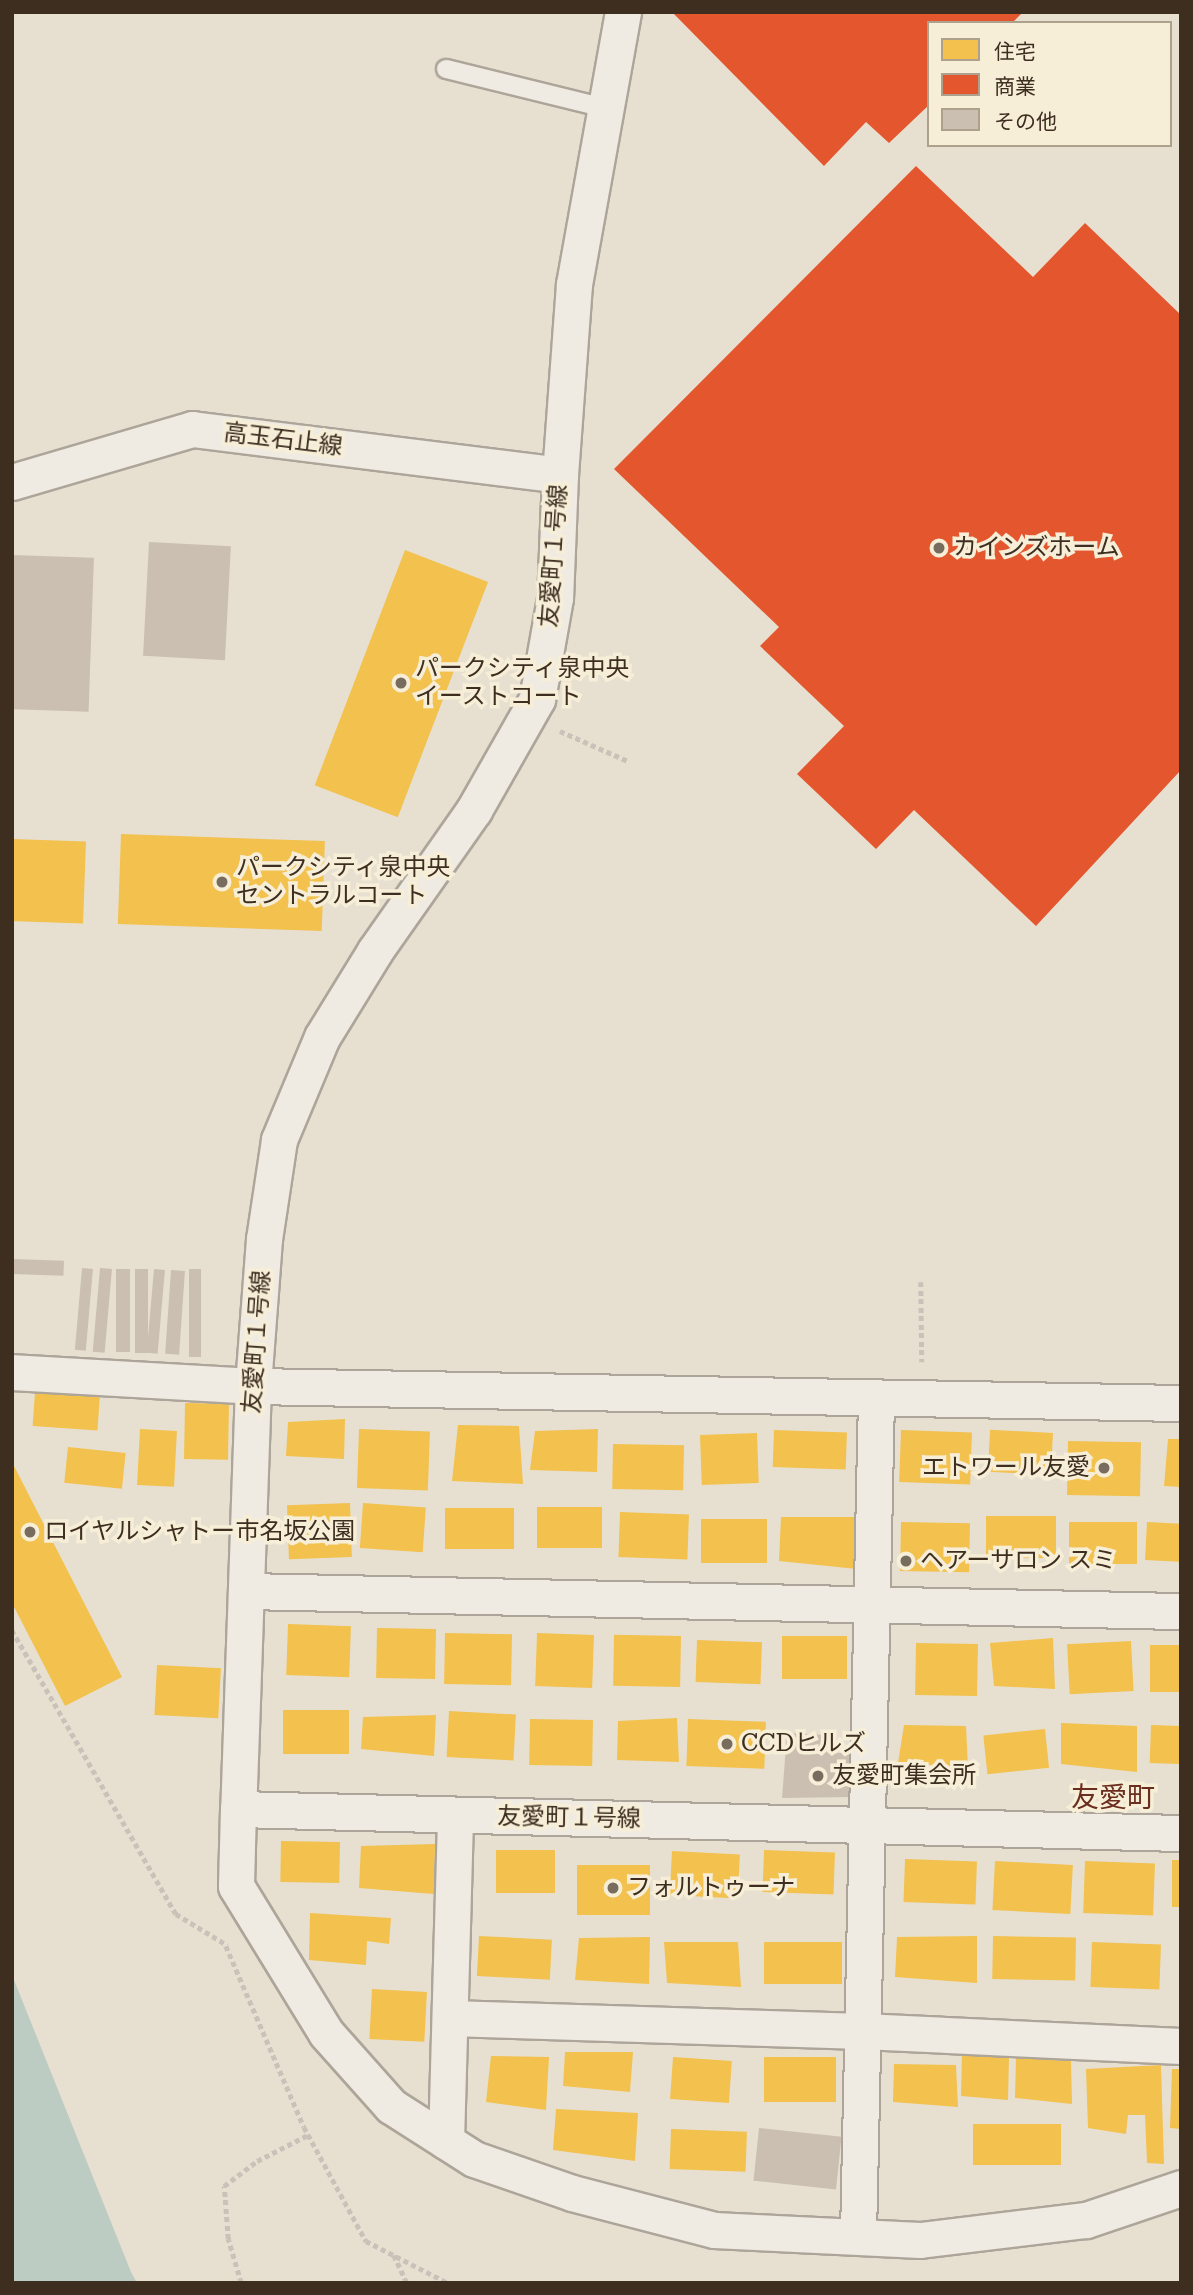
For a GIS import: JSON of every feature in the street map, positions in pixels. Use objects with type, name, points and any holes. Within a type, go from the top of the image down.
[{"type":"street","name":"友愛町１号線","points":[[623,12],[574,284],[560,474],[555,598],[537,699],[474,810],[375,951],[322,1037],[279,1140],[264,1239],[253,1386],[238,1809],[1181,1833]]},
{"type":"street","name":"高玉石止線","points":[[12,482],[192,429],[560,474]]},
{"type":"street","points":[[12,1372],[253,1386],[1181,1403]]},
{"type":"street","points":[[858,2236],[876,1397]]},
{"type":"street","points":[[246,1591],[1181,1611]]},
{"type":"street","points":[[238,1809],[236,1886],[326,2033],[391,2106],[474,2159],[572,2193],[714,2230],[920,2239],[1086,2220],[1181,2188]]},
{"type":"street","points":[[446,2141],[456,1815]]},
{"type":"street","points":[[450,2018],[862,2031],[1181,2046]]},
{"type":"lane","points":[[446,69],[606,108]]},
{"type":"path","points":[[527,717],[628,761]]},
{"type":"path","points":[[921,1282],[922,1398]]},
{"type":"path","points":[[12,1630],[176,1914],[226,1945],[308,2135],[366,2241],[448,2283]]},
{"type":"path","points":[[226,1945],[250,1909]]},
{"type":"path","points":[[241,2283],[228,2239],[224,2186],[257,2161],[308,2135]]},
{"type":"path","points":[[393,2255],[407,2283]]},
{"type":"shaded area","points":[[12,1975],[131,2272],[137,2283],[12,2283]]},
{"type":"building: 住宅","name":"パークシティ泉中央 イーストコート","points":[[405,550],[488,582],[398,817],[315,785]]},
{"type":"building: 住宅","name":"パークシティ泉中央 セントラルコート","points":[[121,834],[325,841],[322,931],[118,924]]},
{"type":"building: 住宅","points":[[12,839],[86,842],[83,924],[12,921]]},
{"type":"building: 住宅","points":[[35,1392],[100,1397],[97,1430],[33,1426]]},
{"type":"building: 住宅","points":[[185,1403],[229,1404],[228,1460],[184,1459]]},
{"type":"building: 住宅","points":[[345,1419],[344,1459],[286,1456],[288,1422]]},
{"type":"building: 住宅","points":[[458,1425],[519,1426],[523,1484],[452,1481]]},
{"type":"building: 住宅","points":[[140,1429],[177,1431],[174,1487],[137,1485]]},
{"type":"building: 住宅","points":[[359,1429],[430,1431],[428,1490],[357,1488]]},
{"type":"building: 住宅","points":[[598,1429],[597,1472],[530,1470],[535,1431]]},
{"type":"building: 住宅","points":[[774,1430],[847,1433],[846,1470],[773,1467]]},
{"type":"building: 住宅","points":[[901,1430],[972,1432],[970,1484],[899,1482]]},
{"type":"building: 住宅","points":[[990,1430],[1053,1433],[1051,1475],[988,1472]]},
{"type":"building: 住宅","points":[[757,1433],[759,1483],[702,1485],[700,1435]]},
{"type":"building: 住宅","points":[[1168,1439],[1181,1439],[1181,1487],[1164,1486]]},
{"type":"building: 住宅","name":"エトワール友愛","points":[[1068,1441],[1141,1442],[1140,1496],[1067,1495]]},
{"type":"building: 住宅","points":[[613,1444],[684,1445],[683,1490],[612,1489]]},
{"type":"building: 住宅","points":[[68,1447],[126,1453],[122,1489],[64,1483]]},
{"type":"building: 住宅","name":"ロイヤルシャトー市名坂公園","points":[[12,1462],[122,1677],[65,1706],[12,1603]]},
{"type":"building: 住宅","points":[[350,1503],[352,1557],[289,1559],[287,1505]]},
{"type":"building: 住宅","points":[[363,1503],[426,1507],[423,1552],[360,1548]]},
{"type":"building: 住宅","points":[[537,1507],[602,1507],[602,1548],[537,1548]]},
{"type":"building: 住宅","points":[[445,1508],[514,1508],[514,1549],[445,1549]]},
{"type":"building: 住宅","points":[[620,1512],[689,1514],[687,1559],[618,1557]]},
{"type":"building: 住宅","points":[[986,1516],[1056,1516],[1056,1558],[986,1558]]},
{"type":"building: 住宅","points":[[781,1517],[856,1517],[857,1569],[779,1561]]},
{"type":"building: 住宅","points":[[701,1519],[767,1519],[767,1563],[701,1563]]},
{"type":"building: 住宅","points":[[901,1522],[970,1523],[969,1572],[900,1571]]},
{"type":"building: 住宅","points":[[1069,1522],[1137,1522],[1137,1564],[1069,1564]]},
{"type":"building: 住宅","points":[[1147,1522],[1181,1524],[1179,1562],[1145,1560]]},
{"type":"building: 住宅","points":[[288,1624],[351,1626],[349,1677],[286,1675]]},
{"type":"building: 住宅","points":[[377,1628],[436,1629],[435,1679],[376,1678]]},
{"type":"building: 住宅","points":[[445,1633],[512,1634],[511,1685],[444,1684]]},
{"type":"building: 住宅","points":[[537,1633],[594,1635],[592,1688],[535,1686]]},
{"type":"building: 住宅","points":[[614,1635],[681,1636],[680,1687],[613,1686]]},
{"type":"building: 住宅","points":[[782,1636],[847,1636],[847,1679],[782,1679]]},
{"type":"building: 住宅","points":[[1053,1638],[1055,1689],[994,1686],[990,1643]]},
{"type":"building: 住宅","points":[[697,1640],[762,1642],[760,1684],[696,1682]]},
{"type":"building: 住宅","points":[[1131,1641],[1134,1691],[1070,1694],[1067,1644]]},
{"type":"building: 住宅","points":[[916,1643],[978,1644],[977,1696],[915,1695]]},
{"type":"building: 住宅","points":[[1150,1645],[1181,1645],[1181,1692],[1150,1692]]},
{"type":"building: 住宅","points":[[157,1665],[221,1668],[218,1718],[154,1715]]},
{"type":"building: 住宅","points":[[283,1710],[349,1710],[349,1754],[283,1754]]},
{"type":"building: 住宅","points":[[449,1711],[516,1715],[514,1760],[447,1757]]},
{"type":"building: 住宅","points":[[436,1715],[434,1756],[361,1749],[363,1717]]},
{"type":"building: 住宅","points":[[677,1718],[679,1762],[617,1760],[618,1721]]},
{"type":"building: 住宅","points":[[530,1719],[593,1720],[592,1766],[529,1765]]},
{"type":"building: 住宅","name":"CCDヒルズ","points":[[688,1719],[766,1722],[764,1769],[686,1766]]},
{"type":"building: 住宅","points":[[1061,1723],[1137,1726],[1137,1772],[1061,1764]]},
{"type":"building: 住宅","points":[[904,1725],[966,1726],[968,1767],[898,1763]]},
{"type":"building: 住宅","points":[[1151,1725],[1181,1726],[1180,1764],[1150,1763]]},
{"type":"building: 住宅","points":[[1045,1729],[1049,1768],[987,1774],[983,1735]]},
{"type":"building: 住宅","points":[[281,1841],[340,1842],[339,1883],[280,1882]]},
{"type":"building: 住宅","points":[[435,1844],[434,1894],[359,1888],[361,1846]]},
{"type":"building: 住宅","points":[[496,1850],[555,1850],[555,1893],[496,1893]]},
{"type":"building: 住宅","points":[[764,1850],[835,1852],[833,1894],[763,1892]]},
{"type":"building: 住宅","points":[[672,1851],[740,1855],[738,1898],[670,1895]]},
{"type":"building: 住宅","points":[[905,1859],[977,1862],[975,1904],[903,1902]]},
{"type":"building: 住宅","points":[[1172,1860],[1181,1860],[1181,1907],[1172,1907]]},
{"type":"building: 住宅","points":[[995,1861],[1073,1865],[1070,1914],[992,1910]]},
{"type":"building: 住宅","points":[[1085,1861],[1155,1863],[1153,1915],[1083,1913]]},
{"type":"building: 住宅","name":"フォルトゥーナ","points":[[577,1865],[650,1865],[650,1915],[577,1915]]},
{"type":"building: 住宅","points":[[310,1913],[391,1918],[389,1944],[367,1941],[366,1965],[309,1960]]},
{"type":"building: 住宅","points":[[479,1936],[552,1940],[550,1980],[477,1976]]},
{"type":"building: 住宅","points":[[977,1936],[977,1983],[895,1977],[897,1937]]},
{"type":"building: 住宅","points":[[993,1936],[1076,1937],[1075,1980],[992,1979]]},
{"type":"building: 住宅","points":[[650,1937],[649,1984],[575,1980],[579,1938]]},
{"type":"building: 住宅","points":[[664,1942],[738,1942],[741,1987],[667,1983]]},
{"type":"building: 住宅","points":[[764,1942],[842,1942],[842,1984],[764,1984]]},
{"type":"building: 住宅","points":[[1092,1942],[1161,1944],[1159,1989],[1090,1987]]},
{"type":"building: 住宅","points":[[372,1989],[427,1992],[424,2042],[369,2039]]},
{"type":"building: 住宅","points":[[962,2051],[1009,2057],[1008,2100],[961,2096]]},
{"type":"building: 住宅","points":[[565,2052],[633,2052],[630,2092],[563,2086]]},
{"type":"building: 住宅","points":[[491,2056],[549,2057],[546,2110],[486,2102]]},
{"type":"building: 住宅","points":[[673,2057],[732,2061],[729,2103],[670,2099]]},
{"type":"building: 住宅","points":[[764,2057],[836,2057],[836,2102],[764,2102]]},
{"type":"building: 住宅","points":[[1016,2058],[1071,2061],[1072,2104],[1015,2098]]},
{"type":"building: 住宅","points":[[894,2064],[956,2065],[958,2107],[893,2102]]},
{"type":"building: 住宅","points":[[1161,2065],[1164,2164],[1147,2163],[1145,2115],[1128,2115],[1126,2134],[1088,2128],[1086,2069]]},
{"type":"building: 住宅","points":[[1172,2069],[1181,2069],[1181,2129],[1170,2128]]},
{"type":"building: 住宅","points":[[556,2109],[638,2113],[635,2161],[553,2150]]},
{"type":"building: 住宅","points":[[973,2124],[1061,2124],[1061,2165],[973,2165]]},
{"type":"building: 住宅","points":[[671,2129],[747,2132],[746,2172],[670,2169]]},
{"type":"building: 商業","points":[[672,12],[1023,12],[1014,21],[927,21],[927,107],[889,143],[866,122],[824,166]]},
{"type":"building: 商業","name":"カインズホーム","points":[[916,166],[1033,277],[1085,223],[1181,315],[1181,770],[1036,926],[914,810],[876,849],[797,774],[844,726],[760,646],[779,627],[614,469]]},
{"type":"building: その他","points":[[149,542],[231,546],[225,660],[143,656]]},
{"type":"building: その他","points":[[12,555],[94,558],[89,712],[12,709]]},
{"type":"building: その他","points":[[12,1259],[64,1261],[63,1276],[12,1274]]},
{"type":"building: その他","points":[[82,1268],[93,1269],[86,1351],[75,1350]]},
{"type":"building: その他","points":[[100,1268],[112,1269],[105,1353],[93,1352]]},
{"type":"building: その他","points":[[116,1269],[130,1269],[130,1352],[116,1352]]},
{"type":"building: その他","points":[[135,1269],[148,1269],[148,1353],[135,1353]]},
{"type":"building: その他","points":[[154,1269],[165,1270],[158,1354],[147,1353]]},
{"type":"building: その他","points":[[189,1269],[201,1269],[201,1357],[189,1357]]},
{"type":"building: その他","points":[[171,1270],[185,1271],[179,1355],[165,1354]]},
{"type":"building: その他","name":"友愛町集会所","points":[[787,1733],[826,1735],[822,1751],[850,1754],[853,1797],[782,1798]]},
{"type":"building: その他","points":[[759,2128],[842,2137],[836,2189],[753,2181]]},
{"type":"place","name":"カインズホーム","points":[[939,548]]},
{"type":"place","name":"パークシティ泉中央 イーストコート","points":[[401,683]]},
{"type":"place","name":"パークシティ泉中央 セントラルコート","points":[[222,882]]},
{"type":"place","name":"エトワール友愛","points":[[1104,1468]]},
{"type":"place","name":"ロイヤルシャトー市名坂公園","points":[[30,1532]]},
{"type":"place","name":"ヘアーサロン スミ","points":[[906,1561]]},
{"type":"place","name":"CCDヒルズ","points":[[727,1744]]},
{"type":"place","name":"友愛町集会所","points":[[818,1776]]},
{"type":"place","name":"フォルトゥーナ","points":[[613,1888]]},
{"type":"district","name":"友愛町","points":[[1113,1798]]}]
